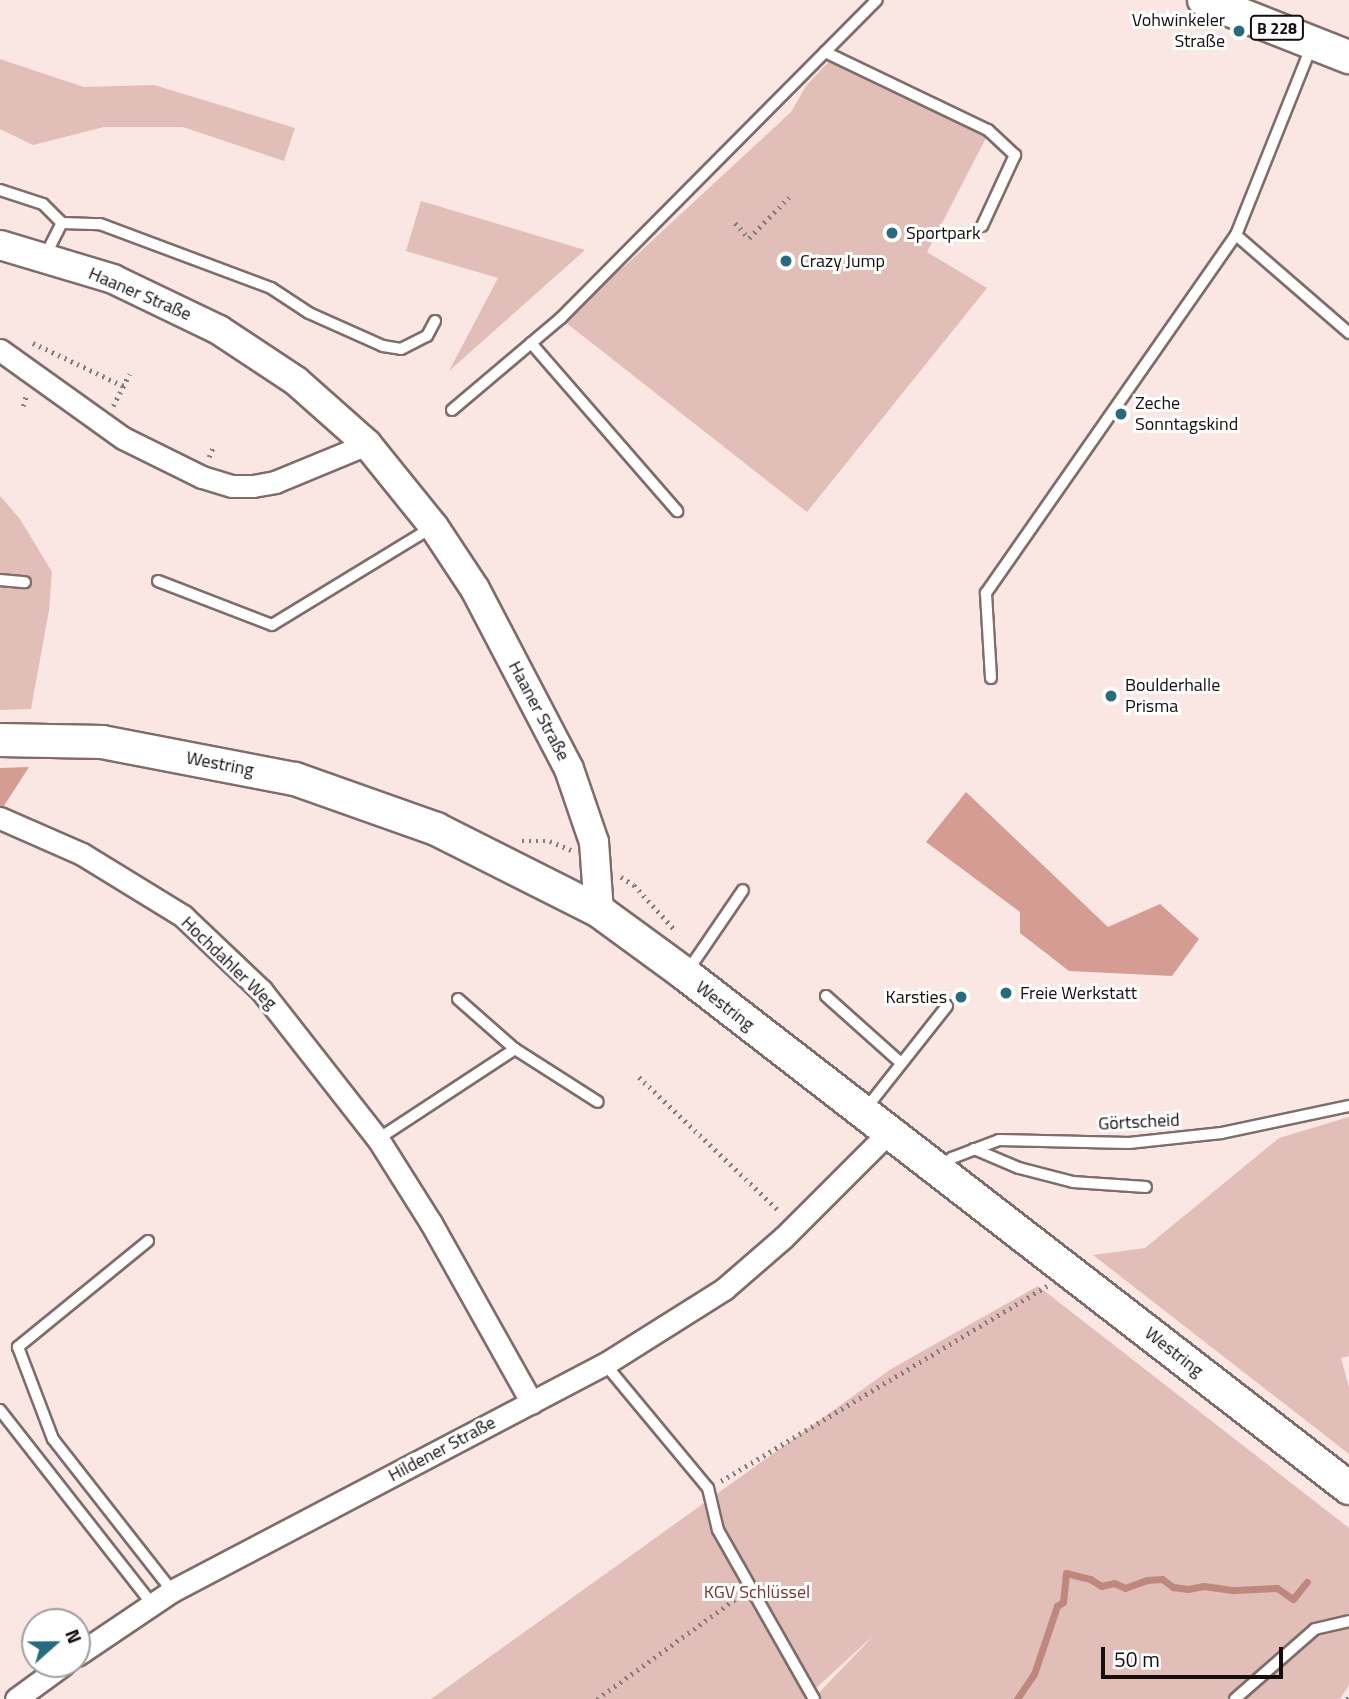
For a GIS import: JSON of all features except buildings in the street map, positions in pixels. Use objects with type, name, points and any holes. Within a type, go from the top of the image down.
[{"type":"main road","name":"B 228","points":[[1204,0],[1312,42],[1347,50]]},
{"type":"main road","name":"Haaner Straße","points":[[0,245],[113,279],[219,330],[296,381],[367,444],[434,527],[475,589],[569,768],[594,842],[598,911]]},
{"type":"main road","name":"Westring","points":[[0,740],[102,742],[295,779],[436,829],[598,911],[685,974],[1349,1488]]},
{"type":"street","points":[[1,351],[103,426],[202,477],[232,486],[275,482],[367,444]]},
{"type":"street","name":"Hochdahler Weg","points":[[0,818],[82,854],[183,916],[261,990],[378,1139],[431,1223],[532,1402]]},
{"type":"street","name":"Hildener Straße","points":[[91,1645],[172,1591],[605,1364],[724,1289],[795,1226],[888,1133]]},
{"type":"street","points":[[16,1699],[45,1678]]},
{"type":"lane","points":[[452,410],[561,318],[877,0]]},
{"type":"lane","points":[[991,678],[986,593],[1236,235],[1312,42]]},
{"type":"lane","points":[[825,52],[988,130],[1015,155],[982,226]]},
{"type":"lane","points":[[0,190],[43,204],[62,223],[100,224],[271,288],[309,313],[383,346],[401,349],[427,336],[436,321]]},
{"type":"lane","points":[[44,258],[62,223]]},
{"type":"lane","points":[[1236,235],[1349,333]]},
{"type":"lane","points":[[531,343],[677,511]]},
{"type":"lane","points":[[158,581],[272,625],[434,527]]},
{"type":"lane","points":[[0,580],[25,582]]},
{"type":"lane","points":[[685,974],[743,890]]},
{"type":"lane","points":[[826,996],[901,1063]]},
{"type":"lane","points":[[458,999],[515,1049],[598,1102]]},
{"type":"lane","points":[[862,1113],[947,1006]]},
{"type":"lane","points":[[378,1139],[515,1049]]},
{"type":"lane","name":"Görtscheid","points":[[935,1170],[952,1158],[999,1140],[1129,1143],[1208,1134],[1349,1106]]},
{"type":"lane","points":[[974,1149],[1019,1168],[1073,1182],[1146,1188]]},
{"type":"lane","points":[[148,1241],[18,1347],[53,1439],[172,1591]]},
{"type":"lane","points":[[605,1364],[708,1488],[718,1530],[814,1699]]},
{"type":"lane","points":[[0,1410],[152,1604]]},
{"type":"lane","points":[[1235,1699],[1315,1629],[1349,1621]]},
{"type":"path","points":[[735,223],[749,237],[789,197]]},
{"type":"path","points":[[1,351],[17,336],[59,353],[124,386]]},
{"type":"path","points":[[103,426],[129,374]]},
{"type":"path","points":[[639,1077],[795,1226]]},
{"type":"path","points":[[708,1488],[1071,1272]]},
{"type":"path","points":[[597,1699],[750,1587]]},
{"type":"green space","points":[[834,56],[988,134],[927,252],[987,288],[807,512],[560,318],[627,264],[791,112],[806,86]]},
{"type":"green space","points":[[0,59],[84,87],[154,85],[295,128],[284,161],[183,127],[104,127],[33,145],[0,129]]},
{"type":"green space","points":[[421,201],[585,250],[449,371],[498,278],[406,251]]},
{"type":"green space","points":[[0,496],[20,519],[52,572],[49,610],[31,709],[0,710]]},
{"type":"green space","points":[[1349,1117],[1349,1356],[1341,1358],[1349,1387],[1349,1454],[1093,1255],[1145,1248],[1279,1138]]},
{"type":"green space","name":"KGV Schlüssel","points":[[1038,1286],[1349,1528],[1349,1685],[1340,1699],[813,1699],[875,1634],[804,1699],[431,1699],[891,1369]]},
{"type":"shaded area","points":[[29,767],[0,812],[0,768]]},
{"type":"shaded area","points":[[966,792],[1108,927],[1160,904],[1199,939],[1172,976],[1069,971],[1020,933],[1020,912],[926,842]]},
{"type":"waterway","points":[[1017,1699],[1034,1674],[1057,1606],[1063,1602],[1066,1573],[1090,1579],[1101,1586],[1114,1583],[1125,1588],[1147,1580],[1162,1579],[1173,1587],[1188,1589],[1204,1586],[1234,1590],[1277,1588],[1293,1599],[1307,1582]]},
{"type":"place","name":"Vohwinkeler Straße","points":[[1239,31]]},
{"type":"place","name":"Sportpark","points":[[892,233]]},
{"type":"place","name":"Crazy Jump","points":[[786,261]]},
{"type":"place","name":"Zeche Sonntagskind","points":[[1121,414]]},
{"type":"place","name":"Boulderhalle Prisma","points":[[1111,696]]},
{"type":"place","name":"Freie Werkstatt","points":[[1006,993]]},
{"type":"place","name":"Karsties","points":[[961,997]]}]
